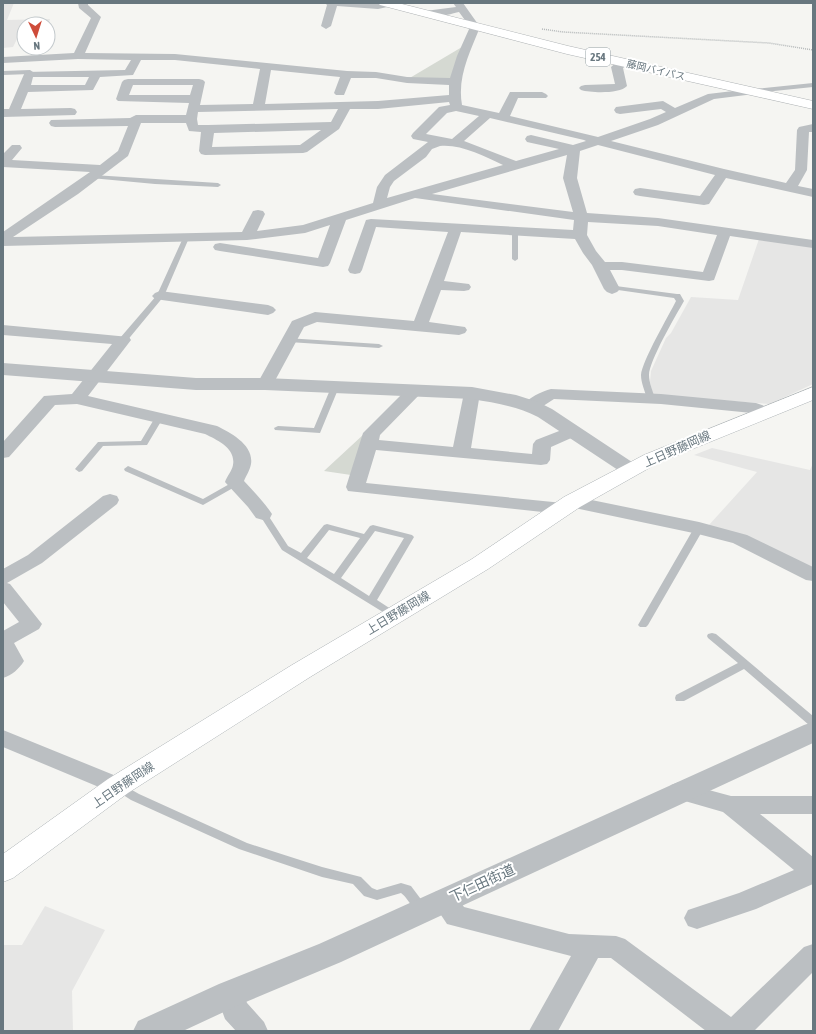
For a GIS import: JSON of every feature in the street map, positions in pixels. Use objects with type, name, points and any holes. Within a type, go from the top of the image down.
[{"type":"main road","name":"藤岡バイパス","points":[[386,4],[476,28],[622,63],[813,105]]},
{"type":"main road","name":"上日野藤岡線","points":[[3,870],[118,786],[301,671],[480,564],[567,505],[651,459],[813,393]]},
{"type":"street","points":[[78,56],[96,17],[83,6],[83,3]]},
{"type":"street","points":[[330,3],[378,6],[386,4]]},
{"type":"street","points":[[326,26],[332,5],[335,3]]},
{"type":"street","points":[[425,14],[448,12],[460,6],[476,28],[458,66],[455,102]]},
{"type":"street","points":[[30,73],[129,73],[138,55]]},
{"type":"street","points":[[3,60],[78,56],[138,55],[175,57],[347,74],[376,75],[407,80],[456,82]]},
{"type":"street","points":[[8,113],[23,89],[36,58]]},
{"type":"street","points":[[585,88],[616,88],[621,86],[617,67],[622,63]]},
{"type":"street","points":[[258,108],[266,66]]},
{"type":"street","points":[[23,89],[89,88],[96,73]]},
{"type":"street","points":[[340,93],[347,74]]},
{"type":"street","points":[[394,87],[407,80]]},
{"type":"street","points":[[193,109],[122,99],[128,82],[199,82],[193,109],[193,128],[208,129],[335,126]]},
{"type":"street","points":[[3,242],[247,236],[305,230],[412,194],[574,149],[654,122],[712,96],[750,92]]},
{"type":"street","points":[[503,117],[514,94],[542,96]]},
{"type":"street","points":[[455,102],[443,110],[417,136],[450,142],[489,154],[513,165]]},
{"type":"street","points":[[55,123],[137,117],[193,109],[346,107],[455,102],[487,115],[503,117],[588,137],[597,141],[724,173],[813,193]]},
{"type":"street","points":[[620,110],[663,105],[675,112]]},
{"type":"street","points":[[208,129],[205,152],[303,149],[335,126],[346,107]]},
{"type":"street","points":[[8,113],[71,112]]},
{"type":"street","points":[[380,205],[380,198],[386,182],[396,172],[422,154],[427,147],[450,142],[487,115]]},
{"type":"street","points":[[3,238],[73,192],[124,153],[137,117]]},
{"type":"street","points":[[790,188],[801,170],[803,130],[813,128]]},
{"type":"street","points":[[531,139],[574,149]]},
{"type":"street","points":[[3,163],[16,148]]},
{"type":"street","points":[[574,149],[570,178],[581,217],[580,235],[590,253],[601,266],[612,288]]},
{"type":"street","points":[[3,163],[98,173]]},
{"type":"street","points":[[640,192],[704,201],[724,173]]},
{"type":"street","points":[[412,194],[581,217],[658,222],[813,244]]},
{"type":"street","points":[[247,236],[258,214]]},
{"type":"street","points":[[220,247],[323,263],[340,218]]},
{"type":"street","points":[[355,270],[371,223],[580,235]]},
{"type":"street","points":[[420,326],[456,228]]},
{"type":"street","points":[[601,266],[622,266],[710,277],[725,232]]},
{"type":"street","points":[[255,252],[272,234]]},
{"type":"street","points":[[435,285],[464,287]]},
{"type":"street","points":[[160,296],[268,310]]},
{"type":"street","points":[[265,384],[298,324],[315,316],[459,330]]},
{"type":"street","points":[[3,330],[123,340]]},
{"type":"street","points":[[76,399],[123,340]]},
{"type":"street","points":[[3,370],[94,375],[196,384],[265,384],[472,393],[509,399],[545,413],[631,470]]},
{"type":"street","points":[[415,391],[372,433],[355,487],[567,505],[698,528],[740,540],[813,575]]},
{"type":"street","points":[[461,453],[472,393]]},
{"type":"street","points":[[530,406],[551,394],[651,399],[756,408],[764,412]]},
{"type":"street","points":[[3,453],[50,400],[76,399],[211,430],[229,439],[240,452],[242,464],[234,482],[255,503],[263,514]]},
{"type":"street","points":[[368,444],[541,460],[542,444],[572,432]]},
{"type":"street","points":[[3,578],[35,559],[110,500]]},
{"type":"street","points":[[3,588],[32,624],[3,640]]},
{"type":"street","points":[[3,643],[13,661],[3,670]]},
{"type":"street","name":"下仁田街道","points":[[149,1031],[230,994],[330,953],[679,791],[813,732]]},
{"type":"street","points":[[3,738],[118,786]]},
{"type":"street","points":[[679,791],[731,805],[813,805]]},
{"type":"street","points":[[697,918],[747,901],[813,872],[731,805]]},
{"type":"street","points":[[434,905],[456,916],[569,945],[616,947],[728,1031]]},
{"type":"street","points":[[543,1031],[591,946]]},
{"type":"street","points":[[735,1031],[813,955]]},
{"type":"street","points":[[230,994],[235,1010],[254,1031]]},
{"type":"lane","points":[[3,73],[30,73]]},
{"type":"lane","points":[[750,92],[782,90],[813,85]]},
{"type":"lane","points":[[98,173],[155,182],[218,185]]},
{"type":"lane","points":[[514,259],[515,231]]},
{"type":"lane","points":[[123,340],[160,296],[186,238]]},
{"type":"lane","points":[[612,288],[677,296],[680,301],[654,351],[645,373],[646,383],[651,399]]},
{"type":"lane","points":[[289,340],[379,346]]},
{"type":"lane","points":[[278,428],[317,431],[335,387]]},
{"type":"lane","points":[[79,469],[101,444],[144,443],[159,418]]},
{"type":"lane","points":[[128,469],[203,502],[236,484]]},
{"type":"lane","points":[[263,514],[285,548],[394,615]]},
{"type":"lane","points":[[302,558],[327,527],[366,537]]},
{"type":"lane","points":[[336,579],[373,528],[409,537],[371,601]]},
{"type":"lane","points":[[643,625],[698,528]]},
{"type":"lane","points":[[712,636],[813,722]]},
{"type":"lane","points":[[680,698],[745,664]]},
{"type":"lane","points":[[118,786],[135,797],[243,846],[322,872],[357,880],[368,892],[377,895],[401,888],[434,905]]},
{"type":"path","points":[[536,29],[563,32],[769,43],[813,50]]},
{"type":"shaded area","points":[[3,3],[14,3],[7,20],[16,20],[16,41],[13,47],[3,48]]},
{"type":"shaded area","points":[[462,47],[451,78],[408,79]]},
{"type":"shaded area","points":[[759,239],[813,247],[813,384],[770,404],[653,395],[650,382],[651,371],[666,338],[671,333],[691,297],[738,300]]},
{"type":"shaded area","points":[[364,434],[351,475],[324,471]]},
{"type":"shaded area","points":[[712,448],[810,470],[813,463],[813,570],[709,525],[757,472],[694,455]]},
{"type":"shaded area","points":[[45,906],[105,930],[72,991],[73,1031],[3,1031],[3,945],[22,945]]}]
